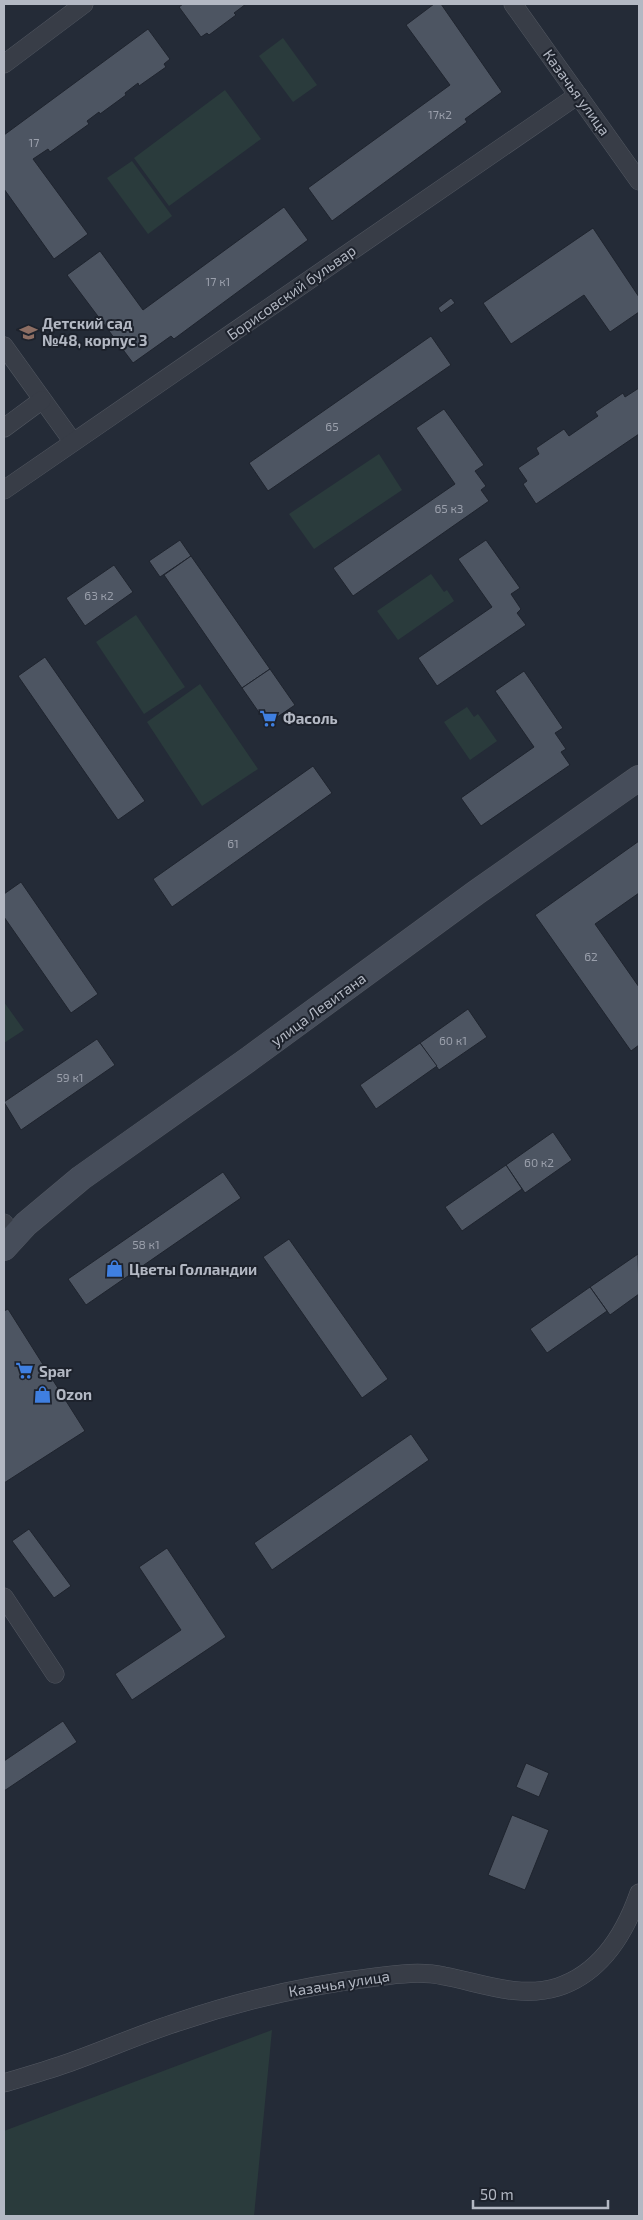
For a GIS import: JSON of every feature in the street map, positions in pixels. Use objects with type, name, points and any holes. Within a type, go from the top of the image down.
[{"type":"street","points":[[4,64],[84,4]]},
{"type":"street","name":"Казачья улица","points":[[513,4],[639,181]]},
{"type":"street","name":"Борисовский бульвар","points":[[4,490],[578,95]]},
{"type":"street","points":[[4,346],[73,442]]},
{"type":"street","points":[[4,428],[42,400]]},
{"type":"street","name":"улица Левитана","points":[[7,1236],[26,1224],[80,1178],[250,1059],[478,892],[639,778]]},
{"type":"street","points":[[4,1597],[55,1674]]},
{"type":"street","name":"Казачья улица","points":[[4,2083],[65,2064],[178,2022],[265,1996],[328,1984],[400,1974],[422,1974],[442,1975],[507,1991],[542,1990],[558,1987],[588,1971],[609,1951],[625,1928],[639,1893]]},
{"type":"shaded area","points":[[283,38],[317,85],[293,102],[259,56]]},
{"type":"shaded area","points":[[225,90],[261,139],[169,206],[134,158]]},
{"type":"shaded area","points":[[132,161],[172,216],[148,234],[107,178]]},
{"type":"shaded area","points":[[379,454],[402,490],[314,549],[289,514]]},
{"type":"shaded area","points":[[431,574],[444,592],[447,590],[454,601],[398,640],[377,611]]},
{"type":"shaded area","points":[[136,615],[185,687],[144,714],[96,642]]},
{"type":"shaded area","points":[[200,684],[258,769],[202,806],[147,722]]},
{"type":"shaded area","points":[[467,707],[474,717],[478,714],[497,741],[470,760],[444,722]]},
{"type":"shaded area","points":[[4,1002],[24,1030],[4,1043]]},
{"type":"shaded area","points":[[272,2030],[254,2216],[4,2216],[4,2131]]},
{"type":"building","points":[[183,4],[246,4],[234,13],[236,15],[209,35],[207,33],[201,37],[179,7]]},
{"type":"building","points":[[434,4],[441,4],[502,92],[465,119],[467,122],[332,221],[308,188],[450,85],[406,25]]},
{"type":"building","points":[[148,29],[170,59],[164,64],[166,67],[139,86],[138,83],[125,93],[126,95],[87,121],[89,124],[50,152],[48,149],[33,159],[88,234],[54,259],[4,189],[4,135]]},
{"type":"building","points":[[284,207],[308,240],[174,339],[171,336],[133,363],[67,275],[100,251],[143,310]]},
{"type":"building","points":[[593,228],[639,297],[639,312],[610,332],[584,295],[511,344],[483,303]]},
{"type":"building","points":[[451,298],[455,303],[441,313],[438,308]]},
{"type":"building","points":[[431,336],[451,365],[268,491],[249,463]]},
{"type":"building","points":[[639,388],[639,434],[536,504],[523,484],[527,481],[518,468],[539,454],[536,448],[564,429],[569,436],[598,416],[595,412],[623,393],[625,397]]},
{"type":"building","points":[[444,409],[484,465],[475,471],[486,486],[481,490],[489,501],[353,596],[333,568],[455,484],[416,428]]},
{"type":"building","points":[[180,540],[191,556],[160,577],[149,561]]},
{"type":"building","points":[[486,540],[520,588],[511,594],[521,609],[517,613],[526,625],[437,686],[418,658],[492,607],[458,559]]},
{"type":"building","points":[[191,556],[270,669],[242,688],[164,575]]},
{"type":"building","points":[[114,565],[133,592],[85,626],[66,598]]},
{"type":"building","points":[[45,657],[145,801],[118,820],[18,676]]},
{"type":"building","points":[[270,669],[295,705],[267,724],[242,688]]},
{"type":"building","points":[[524,671],[563,728],[555,733],[566,749],[561,752],[570,765],[481,826],[461,798],[534,747],[495,691]]},
{"type":"building","points":[[313,766],[332,793],[172,907],[153,879]]},
{"type":"building","points":[[639,841],[639,893],[595,924],[639,987],[639,1045],[631,1051],[535,915]]},
{"type":"building","points":[[21,882],[98,994],[71,1013],[4,917],[4,894]]},
{"type":"building","points":[[468,1009],[487,1037],[439,1070],[420,1043]]},
{"type":"building","points":[[97,1039],[115,1065],[21,1130],[4,1102]]},
{"type":"building","points":[[420,1043],[437,1066],[376,1109],[360,1085]]},
{"type":"building","points":[[553,1132],[572,1160],[525,1193],[506,1165]]},
{"type":"building","points":[[506,1165],[522,1189],[462,1231],[445,1207]]},
{"type":"building","points":[[223,1172],[241,1198],[86,1305],[68,1279]]},
{"type":"building","points":[[289,1239],[388,1379],[362,1398],[263,1257]]},
{"type":"building","points":[[638,1254],[639,1294],[610,1315],[590,1287]]},
{"type":"building","points":[[590,1287],[607,1311],[547,1353],[530,1329]]},
{"type":"building","name":"Spar","points":[[8,1309],[85,1431],[4,1483],[4,1311]]},
{"type":"building","points":[[411,1434],[429,1460],[272,1570],[254,1543]]},
{"type":"building","points":[[29,1529],[71,1586],[54,1598],[12,1541]]},
{"type":"building","points":[[167,1548],[226,1637],[132,1700],[115,1674],[181,1630],[139,1567]]},
{"type":"building","points":[[63,1721],[77,1742],[4,1791],[4,1761]]},
{"type":"building","points":[[526,1763],[549,1773],[539,1797],[516,1787]]},
{"type":"building","points":[[512,1815],[549,1830],[525,1890],[488,1875]]},
{"type":"place","name":"Детский сад №48, корпус 3","points":[[28,332]]},
{"type":"place","name":"Фасоль","points":[[269,718]]},
{"type":"place","name":"Цветы Голландии","points":[[115,1269]]},
{"type":"place","name":"Spar","points":[[25,1371]]},
{"type":"place","name":"Ozon","points":[[42,1394]]}]
